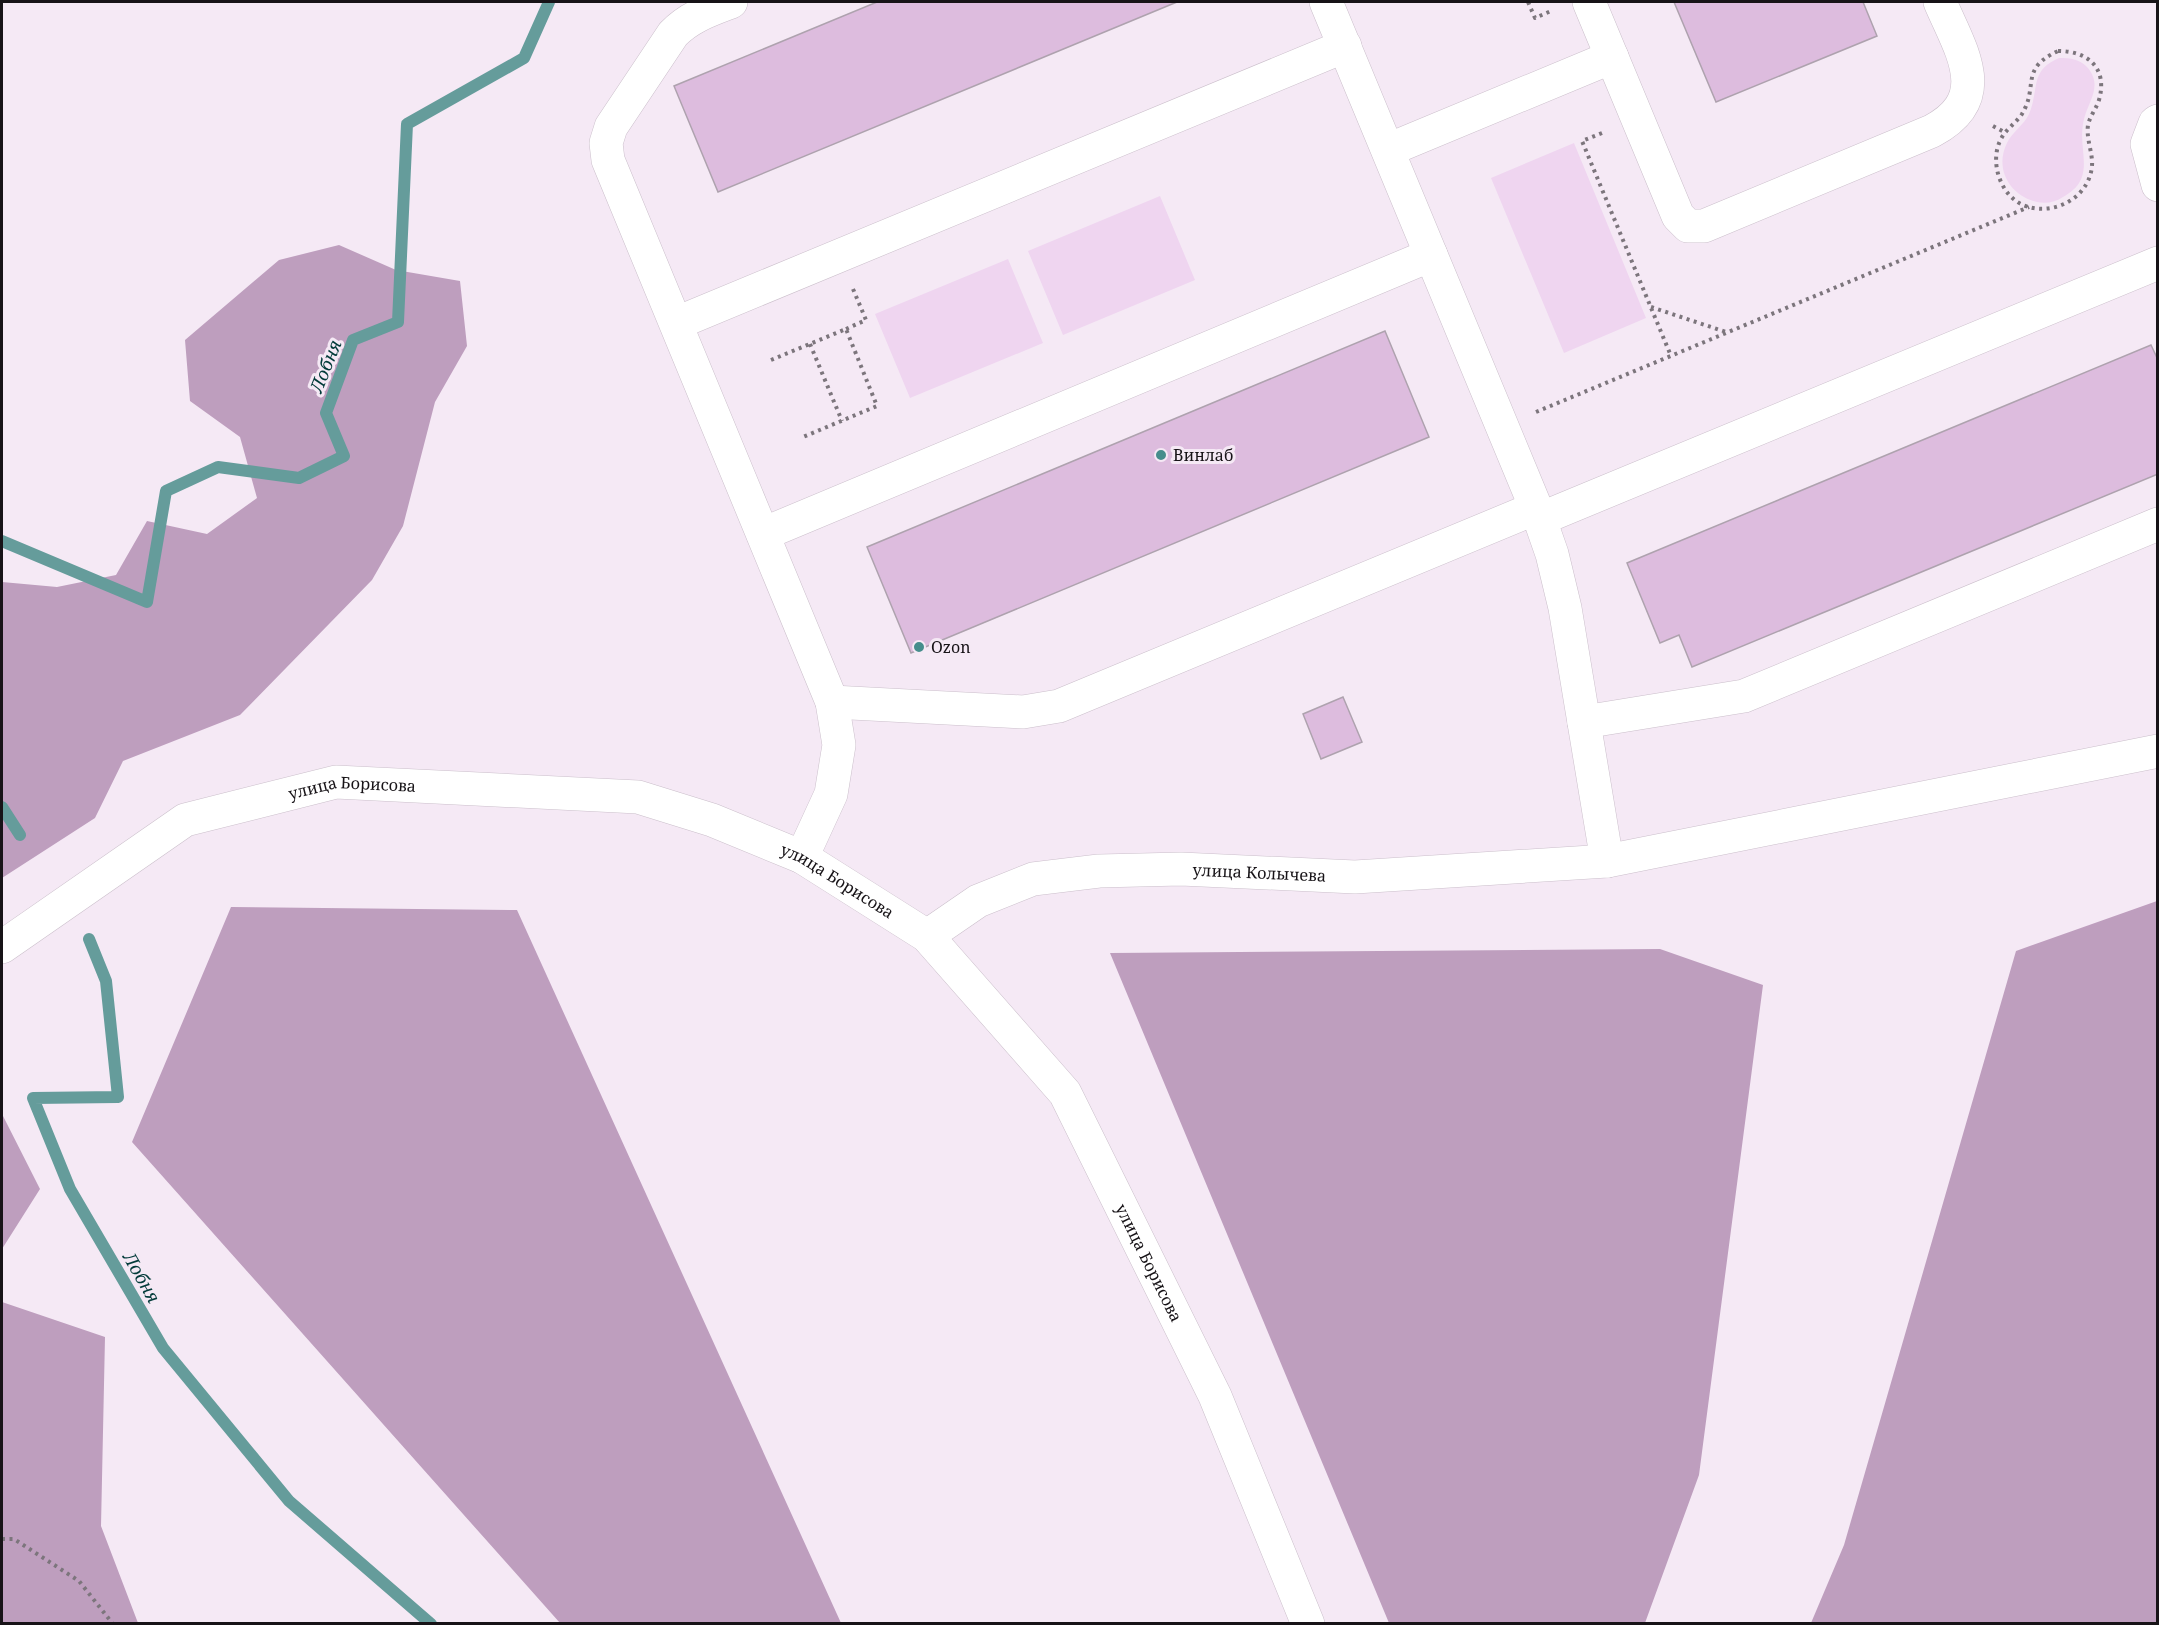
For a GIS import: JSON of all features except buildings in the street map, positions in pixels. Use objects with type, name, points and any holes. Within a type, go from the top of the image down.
[{"type":"street","points":[[731,2],[695,16],[673,34],[611,127],[606,143],[608,160],[832,702],[839,745],[831,794],[802,857]]},
{"type":"street","points":[[1326,2],[1538,513],[1552,554],[1565,608],[1607,861]]},
{"type":"street","points":[[1589,2],[1678,216],[1688,226],[1704,226],[1947,123],[1960,110],[1968,91],[1968,70],[1940,2]]},
{"type":"street","points":[[677,323],[1345,46]]},
{"type":"street","points":[[1388,150],[1612,57]]},
{"type":"street","points":[[2157,121],[2147,144],[2157,185]]},
{"type":"street","points":[[763,534],[1431,255]]},
{"type":"street","points":[[832,702],[1023,712],[1059,706],[2157,262]]},
{"type":"street","points":[[1584,722],[1744,696],[2157,524]]},
{"type":"street","name":"улица Колычева","points":[[927,936],[978,901],[1033,879],[1099,871],[1180,868],[1355,877],[1607,861],[2157,751]]},
{"type":"street","name":"улица Борисова","points":[[2,947],[185,820],[336,782],[638,797],[712,820],[802,857],[927,936],[1065,1093],[1215,1396],[1308,1623]]},
{"type":"path","points":[[1528,2],[1535,18],[1554,9]]},
{"type":"path","points":[[1502,426],[2029,207],[2039,209],[2058,207],[2074,199],[2086,184],[2092,166],[2088,124],[2102,87],[2099,72],[2089,59],[2074,51],[2058,51],[2043,58],[2033,70],[2028,99],[2022,114],[2001,139],[1996,157],[1998,176],[2006,192],[2021,204],[2029,207]]},
{"type":"path","points":[[1637,118],[1582,141],[1671,356]]},
{"type":"path","points":[[771,360],[866,321],[839,256]]},
{"type":"path","points":[[1650,306],[1726,332]]},
{"type":"path","points":[[803,437],[878,406],[846,329]]},
{"type":"path","points":[[810,344],[842,421]]},
{"type":"path","points":[[2,1539],[14,1539],[79,1581],[113,1623]]},
{"type":"shaded area","points":[[2059,58],[2082,63],[2093,75],[2093,96],[2083,124],[2083,173],[2080,182],[2073,190],[2060,199],[2040,203],[2027,199],[2012,188],[2004,172],[2003,153],[2009,139],[2029,114],[2039,75],[2050,63]]},
{"type":"shaded area","points":[[1574,143],[1646,318],[1564,353],[1491,178]]},
{"type":"shaded area","points":[[1160,196],[1195,280],[1063,335],[1028,251]]},
{"type":"shaded area","points":[[339,245],[396,270],[460,281],[467,346],[435,402],[403,526],[372,580],[240,715],[123,761],[95,818],[2,878],[2,582],[57,587],[116,575],[147,521],[207,534],[257,498],[240,437],[190,401],[185,340],[279,260]]},
{"type":"shaded area","points":[[1008,259],[1043,343],[910,398],[875,314]]},
{"type":"shaded area","points":[[2157,901],[2157,1623],[1811,1623],[1844,1545],[2016,951]]},
{"type":"shaded area","points":[[231,907],[517,910],[841,1623],[560,1623],[132,1142]]},
{"type":"shaded area","points":[[1660,949],[1763,985],[1699,1475],[1645,1623],[1389,1623],[1110,953]]},
{"type":"shaded area","points":[[2,1114],[40,1189],[2,1249]]},
{"type":"shaded area","points":[[2,1302],[105,1337],[101,1526],[138,1623],[2,1623]]},
{"type":"waterway","name":"Лобня","points":[[2,541],[147,602],[166,491],[218,467],[299,478],[344,456],[326,413],[353,340],[398,322],[407,124],[524,58],[549,2]]},
{"type":"waterway","name":"Лобня","points":[[2,807],[20,835]]},
{"type":"waterway","name":"Лобня","points":[[89,939],[106,981],[118,1097],[33,1098],[70,1189],[163,1348],[289,1501],[431,1624]]},
{"type":"place","name":"Винлаб","points":[[1161,455]]},
{"type":"place","name":"Ozon","points":[[919,647]]}]
